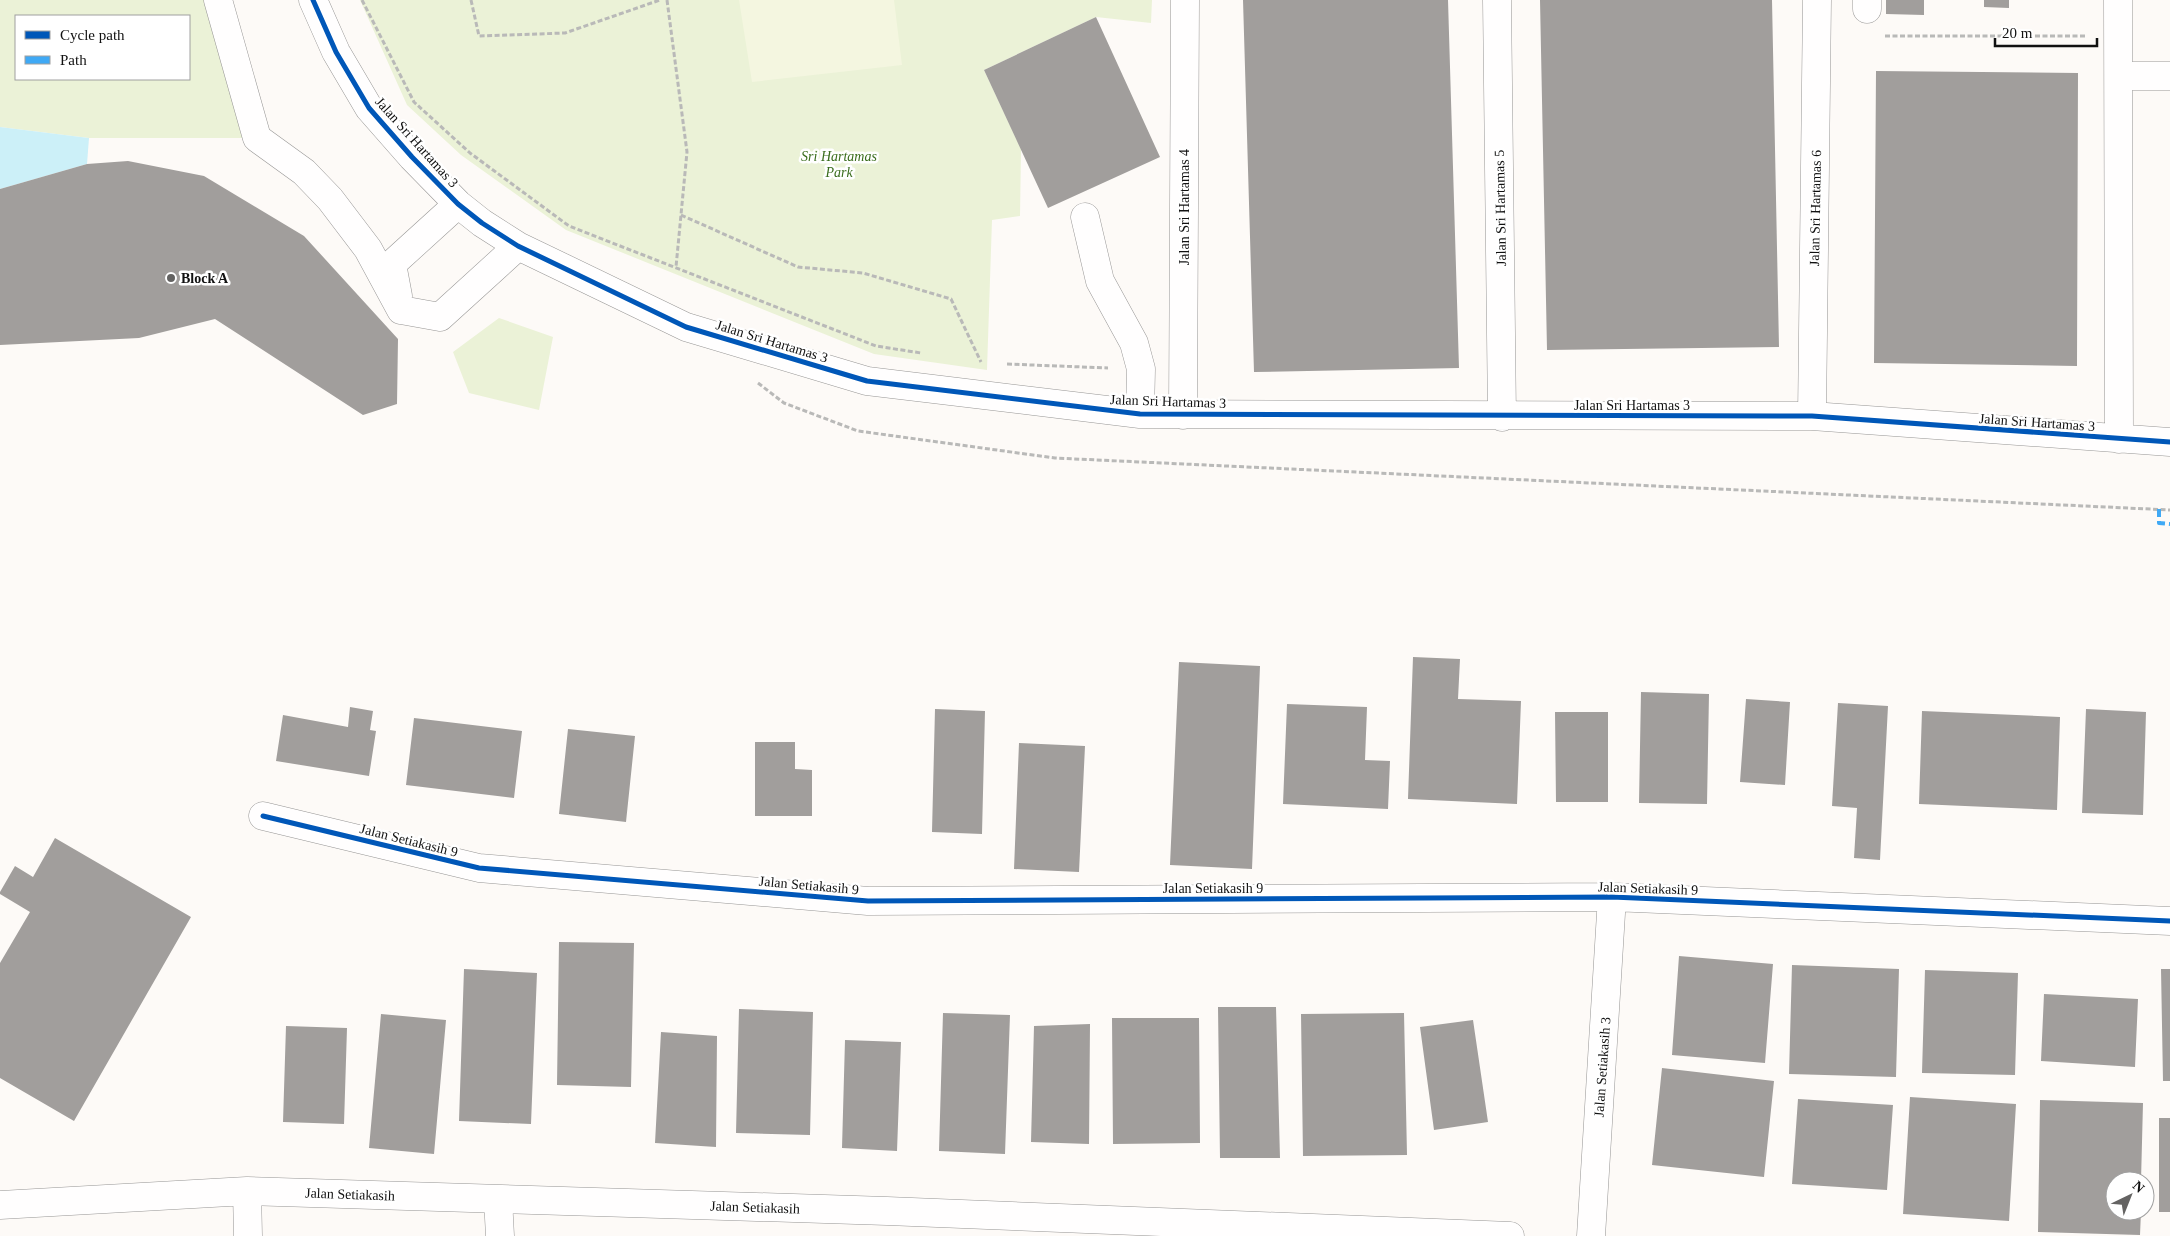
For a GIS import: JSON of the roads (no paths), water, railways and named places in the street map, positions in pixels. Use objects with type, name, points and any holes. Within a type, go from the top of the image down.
[{"type":"street","points":[[218,0],[257,138],[304,172],[330,199],[368,249],[401,310]]},
{"type":"street","name":"Jalan Sri Hartamas 3","points":[[313,0],[336,52],[369,108],[412,157],[458,204],[518,246],[686,327],[867,381],[1140,414],[1502,417],[1812,416],[2119,440],[2170,442]]},
{"type":"street","name":"Jalan Sri Hartamas 4","points":[[1182,415],[1184,0]]},
{"type":"street","name":"Jalan Sri Hartamas 5","points":[[1497,0],[1502,417]]},
{"type":"street","name":"Jalan Sri Hartamas 6","points":[[1812,416],[1817,0]]},
{"type":"street","points":[[2118,0],[2119,440]]},
{"type":"street","points":[[2119,76],[2170,76]]},
{"type":"street","points":[[401,310],[392,264],[458,204]]},
{"type":"street","points":[[1085,217],[1100,280],[1134,343],[1141,369],[1140,414]]},
{"type":"street","points":[[401,310],[440,317],[518,246]]},
{"type":"street","name":"Jalan Setiakasih 9","points":[[263,816],[479,868],[868,901],[1612,897],[2170,922]]},
{"type":"street","name":"Jalan Setiakasih 3","points":[[1591,1236],[1612,897]]},
{"type":"street","points":[[247,1191],[248,1236]]},
{"type":"street","name":"Jalan Setiakasih","points":[[0,1205],[247,1191],[877,1211],[1510,1236]]},
{"type":"street","points":[[498,1199],[500,1236]]},
{"type":"water","points":[[0,127],[89,138],[87,164],[0,189]]},
{"type":"place","name":"Block A","points":[[171,278]]},
{"type":"park label","name":"Sri Hartamas Park","points":[[839,164]]}]
